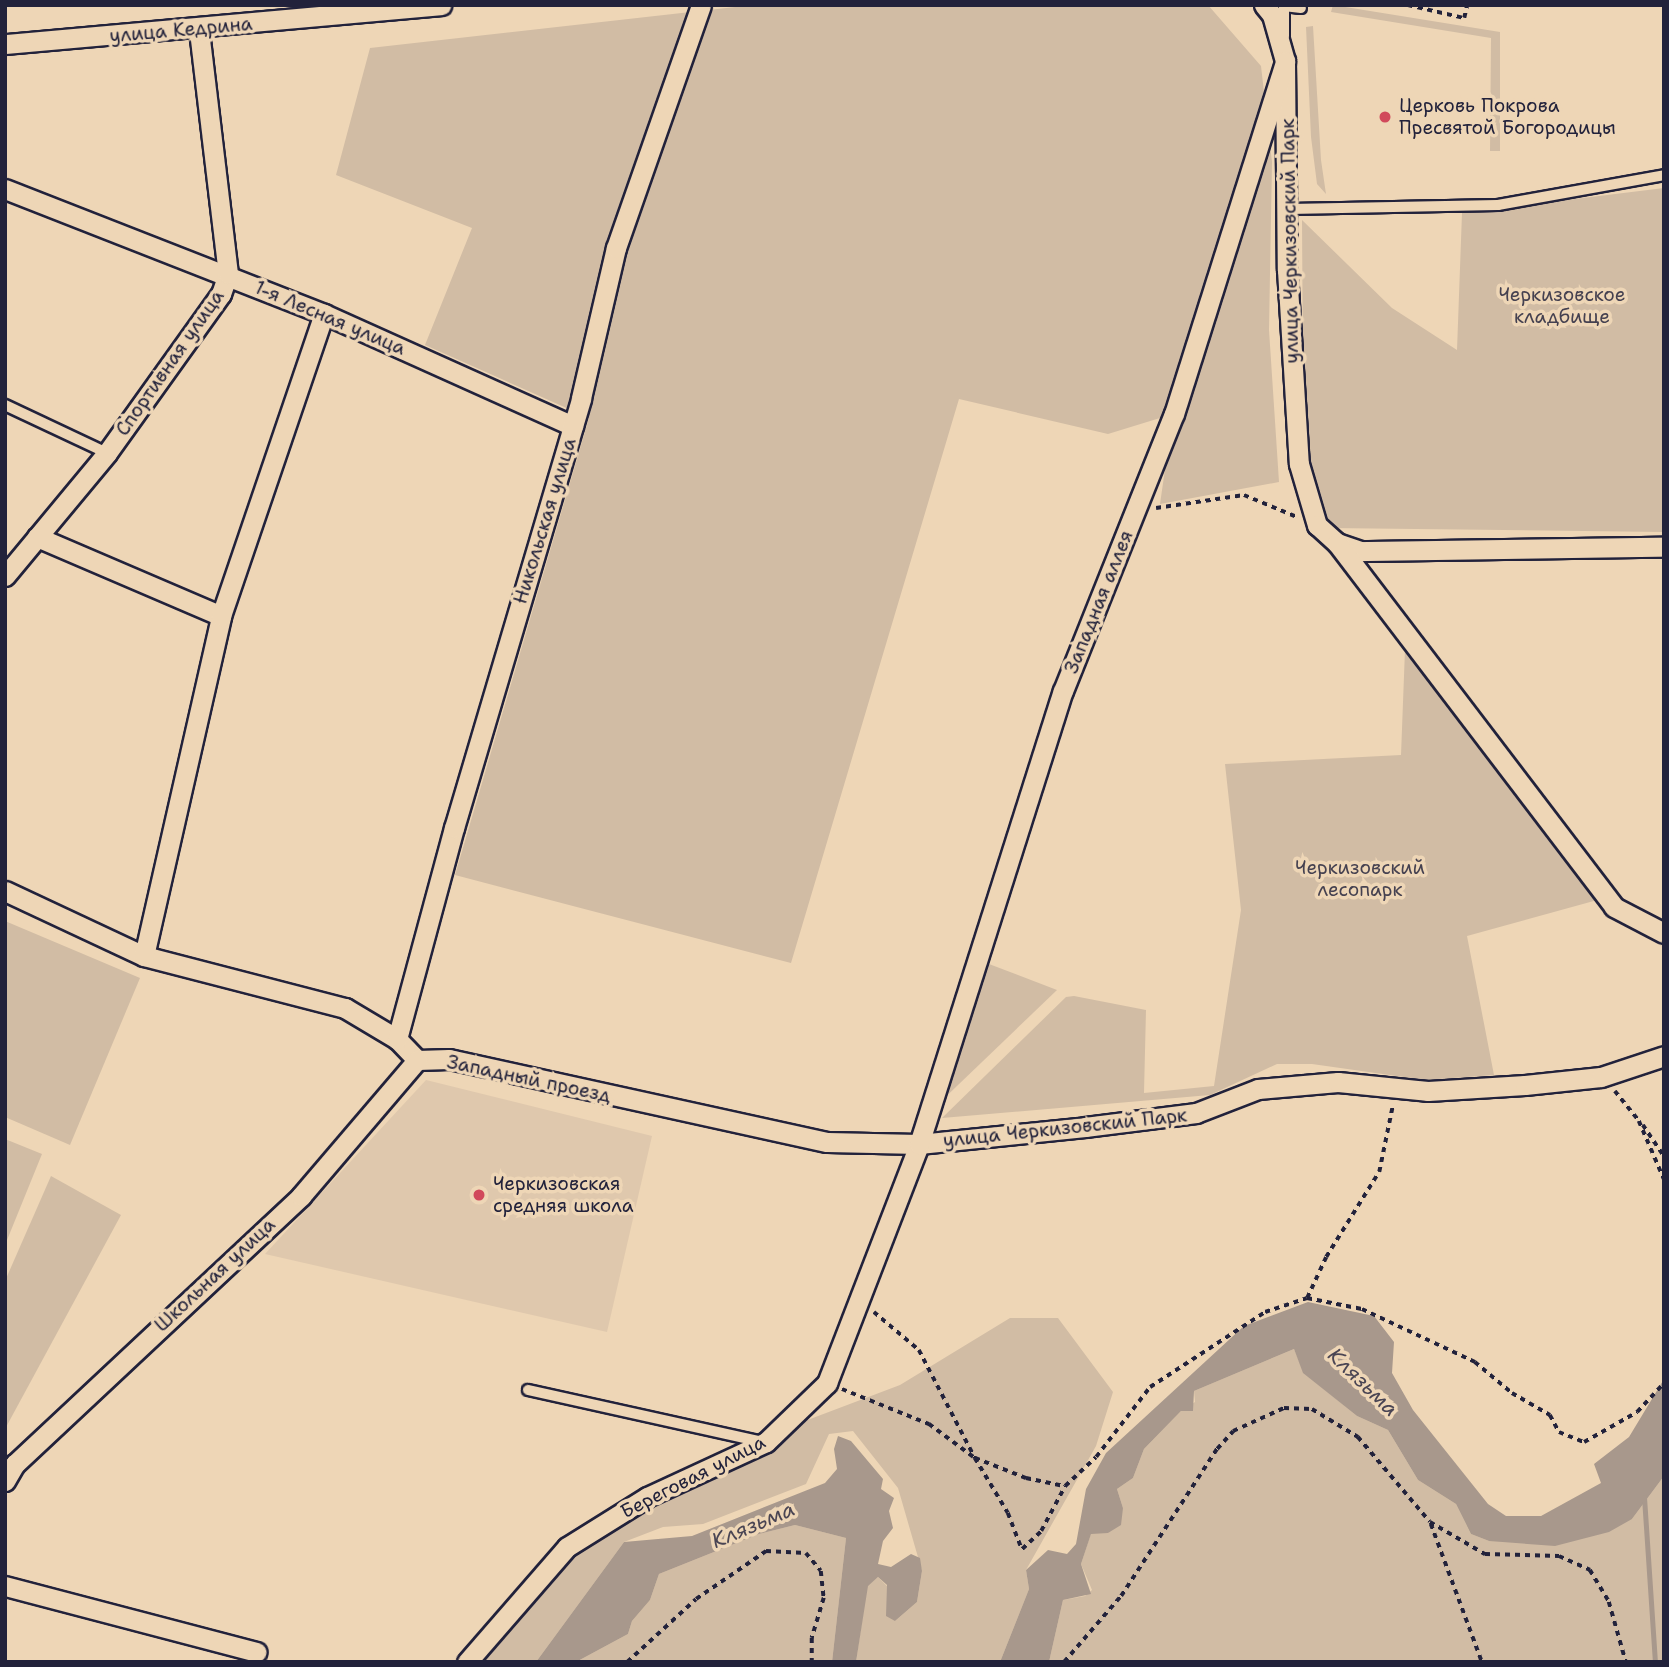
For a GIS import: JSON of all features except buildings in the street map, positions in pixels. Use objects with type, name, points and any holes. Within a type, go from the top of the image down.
[{"type":"street","name":"улица Кедрина","points":[[5,44],[199,30],[441,5]]},
{"type":"street","name":"Никольская улица","points":[[397,1039],[454,828],[573,425],[616,248],[701,5]]},
{"type":"street","points":[[1264,5],[1272,15],[1285,61]]},
{"type":"street","name":"Спортивная улица","points":[[5,576],[107,453],[221,294],[228,274],[199,30]]},
{"type":"street","name":"улица Черкизовский Парк","points":[[1285,61],[1289,209],[1287,270],[1299,464],[1317,525]]},
{"type":"street","name":"Западная аллея","points":[[919,1144],[1063,691],[1174,414],[1285,61]]},
{"type":"street","name":"1-я Лесная улица","points":[[5,189],[228,274],[573,425]]},
{"type":"street","points":[[144,956],[221,616],[324,314]]},
{"type":"street","points":[[1317,525],[1337,543],[1614,907],[1664,933]]},
{"type":"street","points":[[37,537],[221,616]]},
{"type":"street","points":[[1337,543],[1371,551],[1664,547]]},
{"type":"street","points":[[5,891],[144,956],[345,1008],[397,1039],[417,1060]]},
{"type":"street","name":"улица Черкизовский Парк","points":[[919,1144],[1196,1113],[1258,1089],[1338,1082],[1396,1089],[1601,1077],[1664,1056]]},
{"type":"street","name":"Западный проезд","points":[[417,1060],[449,1059],[827,1142],[919,1144]]},
{"type":"street","name":"Школьная улица","points":[[5,1481],[15,1464],[160,1325],[301,1196],[417,1060]]},
{"type":"street","name":"Береговая улица","points":[[467,1662],[567,1547],[647,1497],[766,1442],[827,1383],[919,1144]]},
{"type":"street","points":[[5,1586],[256,1652]]},
{"type":"lane","points":[[1285,61],[1284,6],[1301,8]]},
{"type":"lane","points":[[1289,209],[1498,205],[1664,175]]},
{"type":"lane","points":[[5,405],[107,453]]},
{"type":"lane","points":[[528,1390],[766,1442]]},
{"type":"path","points":[[1408,5],[1464,18],[1467,5]]},
{"type":"path","points":[[1136,511],[1244,495],[1317,525]]},
{"type":"path","points":[[1601,1077],[1639,1121],[1664,1156]]},
{"type":"path","points":[[1307,1298],[1326,1257],[1379,1172],[1396,1089]]},
{"type":"path","points":[[1639,1121],[1664,1179]]},
{"type":"path","points":[[859,1299],[919,1350],[975,1458],[1008,1513],[1022,1549],[1041,1531],[1065,1486],[1096,1457],[1150,1387],[1265,1312],[1307,1298],[1362,1309],[1475,1362],[1512,1394],[1550,1415],[1559,1432],[1584,1442],[1637,1412],[1664,1383]]},
{"type":"path","points":[[827,1383],[929,1424],[975,1458],[1017,1475],[1065,1486]]},
{"type":"path","points":[[1064,1662],[1121,1596],[1217,1448],[1233,1431],[1284,1408],[1312,1409],[1359,1437],[1430,1522],[1482,1662]]},
{"type":"path","points":[[1430,1522],[1485,1554],[1559,1556],[1590,1570],[1609,1602],[1626,1662]]},
{"type":"path","points":[[626,1662],[696,1599],[766,1551],[806,1553],[821,1571],[824,1598],[812,1638],[812,1662]]},
{"type":"shaded area","name":"Черкизовская средняя школа","points":[[426,1080],[652,1136],[607,1332],[265,1254]]},
{"type":"green space","points":[[753,5],[1208,5],[1261,66],[1272,162],[1269,330],[1279,482],[1160,504],[1173,414],[1108,434],[959,399],[791,963],[455,875],[589,418],[425,345],[472,228],[336,175],[370,48]]},
{"type":"green space","points":[[1333,5],[1500,32],[1500,151],[1490,151],[1491,38],[1331,12]]},
{"type":"green space","points":[[1313,26],[1321,160],[1326,194],[1317,184],[1311,137],[1306,27]]},
{"type":"green space","name":"Черкизовское кладбище","points":[[1664,188],[1664,532],[1328,528],[1310,463],[1303,376],[1302,220],[1392,308],[1457,350],[1462,213]]},
{"type":"green space","name":"Черкизовский лесопарк","points":[[1406,623],[1601,899],[1467,936],[1494,1075],[1425,1080],[1312,1064],[1277,1064],[1210,1095],[942,1118],[1066,997],[1074,996],[1146,1010],[1144,1093],[1214,1086],[1241,910],[1225,764],[1401,755]]},
{"type":"green space","points":[[5,921],[140,978],[70,1145],[5,1117]]},
{"type":"green space","points":[[989,964],[1057,990],[934,1108]]},
{"type":"green space","points":[[5,1139],[42,1154],[5,1245]]},
{"type":"green space","points":[[51,1176],[121,1215],[5,1429],[5,1281]]},
{"type":"green space","points":[[1010,1318],[1058,1318],[1113,1392],[1096,1446],[1026,1570],[1029,1589],[1000,1662],[856,1662],[867,1586],[878,1577],[887,1586],[895,1621],[917,1602],[922,1571],[898,1488],[853,1431],[829,1434],[806,1484],[703,1524],[663,1527],[624,1542],[536,1662],[472,1662],[567,1547],[747,1443],[900,1385]]},
{"type":"green space","points":[[1294,1349],[1304,1373],[1357,1416],[1388,1430],[1418,1480],[1456,1504],[1471,1534],[1489,1541],[1632,1519],[1664,1476],[1664,1662],[1049,1662],[1063,1600],[1085,1596],[1092,1590],[1081,1564],[1091,1533],[1108,1533],[1123,1508],[1117,1489],[1133,1478],[1144,1449],[1181,1411],[1195,1402],[1194,1391]]},
{"type":"green space","points":[[795,1525],[846,1538],[832,1662],[576,1662],[628,1634],[632,1621],[650,1600],[659,1574],[759,1534]]},
{"type":"water","name":"Клязьма","points":[[1308,1302],[1374,1316],[1394,1342],[1392,1373],[1413,1410],[1488,1504],[1506,1516],[1541,1516],[1601,1483],[1594,1464],[1629,1437],[1664,1379],[1664,1476],[1632,1519],[1609,1532],[1555,1546],[1489,1541],[1471,1534],[1456,1504],[1418,1480],[1388,1430],[1357,1416],[1303,1373],[1294,1349],[1194,1391],[1193,1411],[1181,1411],[1144,1449],[1133,1478],[1117,1489],[1123,1508],[1121,1525],[1108,1533],[1091,1534],[1081,1564],[1091,1594],[1063,1600],[1049,1662],[1000,1662],[1029,1589],[1026,1570],[1048,1550],[1067,1554],[1076,1544],[1086,1489],[1106,1453],[1244,1326]]},
{"type":"water","name":"Клязьма","points":[[838,1436],[851,1441],[883,1479],[881,1489],[894,1498],[889,1511],[893,1528],[883,1541],[878,1564],[891,1567],[911,1554],[920,1558],[922,1571],[917,1602],[895,1621],[886,1616],[887,1585],[878,1577],[868,1586],[856,1662],[832,1662],[846,1538],[795,1525],[759,1534],[659,1574],[650,1600],[632,1621],[628,1634],[576,1662],[536,1662],[624,1542],[692,1536],[825,1483],[837,1469],[834,1449]]},
{"type":"waterway","points":[[1644,1497],[1655,1662]]},
{"type":"place","name":"Церковь Покрова Пресвятой Богородицы","points":[[1385,117]]},
{"type":"place","name":"Черкизовская средняя школа","points":[[479,1195]]}]
